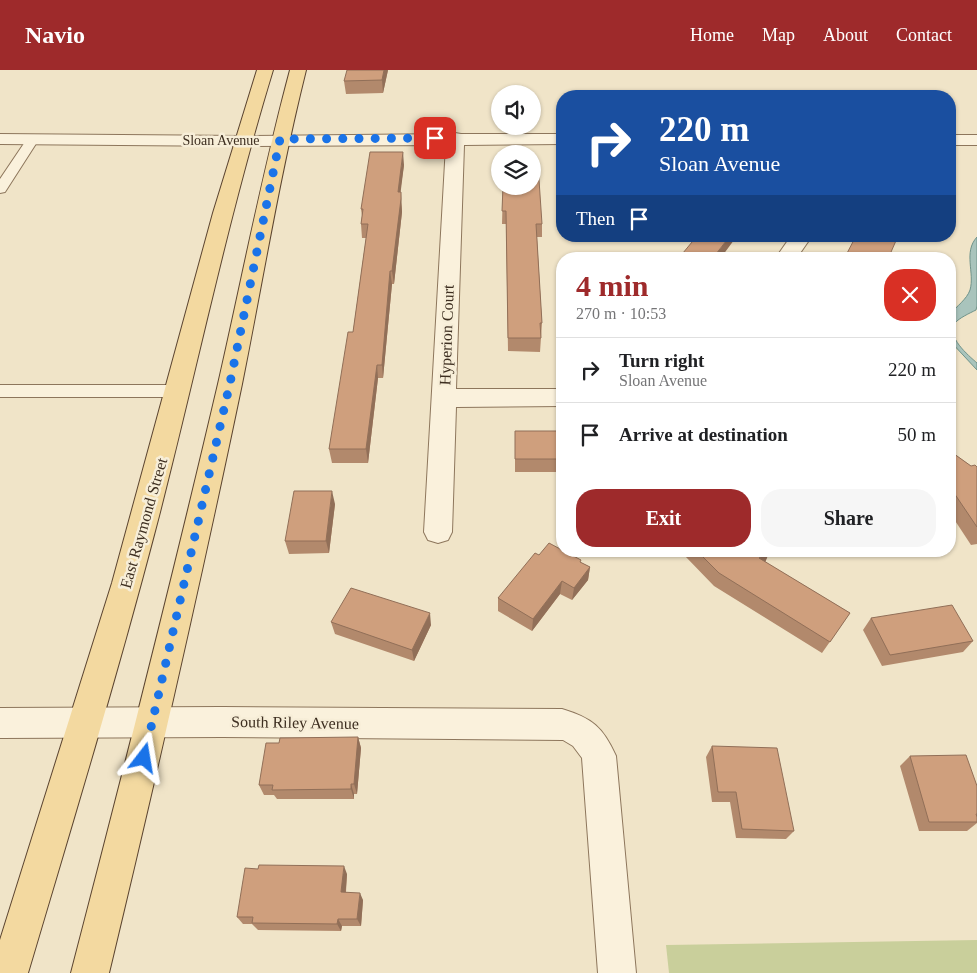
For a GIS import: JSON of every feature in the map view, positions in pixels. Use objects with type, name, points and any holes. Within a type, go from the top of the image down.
[{"type":"main road","name":"East Raymond Street","points":[[9,973],[132,564],[242,140],[265,70]]},
{"type":"main road","points":[[90,973],[153,722],[230,383],[280,139],[298,70]]},
{"type":"street","name":"Hyperion Court","points":[[438,532],[455,138]]},
{"type":"street","name":"Sloan Avenue","points":[[0,139],[556,139]]},
{"type":"street","points":[[956,140],[977,140]]},
{"type":"street","points":[[443,398],[556,398]]},
{"type":"street","name":"South Riley Avenue","points":[[0,723],[562,724],[581,732],[587,737],[593,743],[599,756],[617,973]]},
{"type":"lane","points":[[0,189],[34,139]]},
{"type":"lane","points":[[0,391],[178,391]]},
{"type":"green space","points":[[977,940],[977,973],[669,973],[666,945]]},
{"type":"water","points":[[977,237],[977,306],[976,310],[956,322],[956,308],[970,290],[970,256],[973,243]]},
{"type":"water","points":[[956,340],[977,363],[977,370],[956,347]]},
{"type":"building","points":[[347,70],[384,70],[382,80],[344,81]]},
{"type":"building","points":[[370,152],[403,152],[398,192],[401,192],[401,199],[392,271],[390,271],[382,365],[377,365],[366,449],[329,449],[348,332],[353,332],[368,224],[361,224],[363,209],[361,209]]},
{"type":"building","points":[[503,195],[540,195],[542,224],[536,224],[542,323],[540,323],[541,338],[508,338],[506,211],[502,211]]},
{"type":"building","points":[[692,242],[725,242],[717,252],[684,252]]},
{"type":"building","points":[[853,242],[895,242],[891,252],[848,252]]},
{"type":"building","points":[[515,431],[556,431],[556,459],[515,459]]},
{"type":"building","points":[[956,455],[971,466],[975,465],[977,467],[977,527],[956,496]]},
{"type":"building","points":[[294,491],[332,491],[326,541],[285,541]]},
{"type":"building","points":[[549,543],[556,547],[556,557],[575,557],[581,560],[580,562],[590,567],[574,588],[562,581],[533,619],[498,598],[535,553],[539,555]]},
{"type":"building","points":[[703,557],[761,557],[759,558],[850,613],[830,642],[719,573]]},
{"type":"building","points":[[351,588],[430,613],[412,650],[331,622]]},
{"type":"building","points":[[952,605],[973,641],[890,655],[871,618]]},
{"type":"building","points":[[358,737],[354,784],[351,784],[351,789],[272,790],[273,785],[259,785],[266,743],[279,743],[280,738]]},
{"type":"building","points":[[712,746],[777,748],[794,831],[742,829],[736,792],[718,792]]},
{"type":"building","points":[[966,755],[977,786],[977,822],[929,822],[910,756]]},
{"type":"building","points":[[259,865],[344,866],[341,892],[360,893],[357,919],[338,919],[337,924],[252,923],[253,917],[237,917],[245,868],[258,869]]},
{"type":"route","points":[[144,758],[230,383],[280,139],[435,138]]}]
